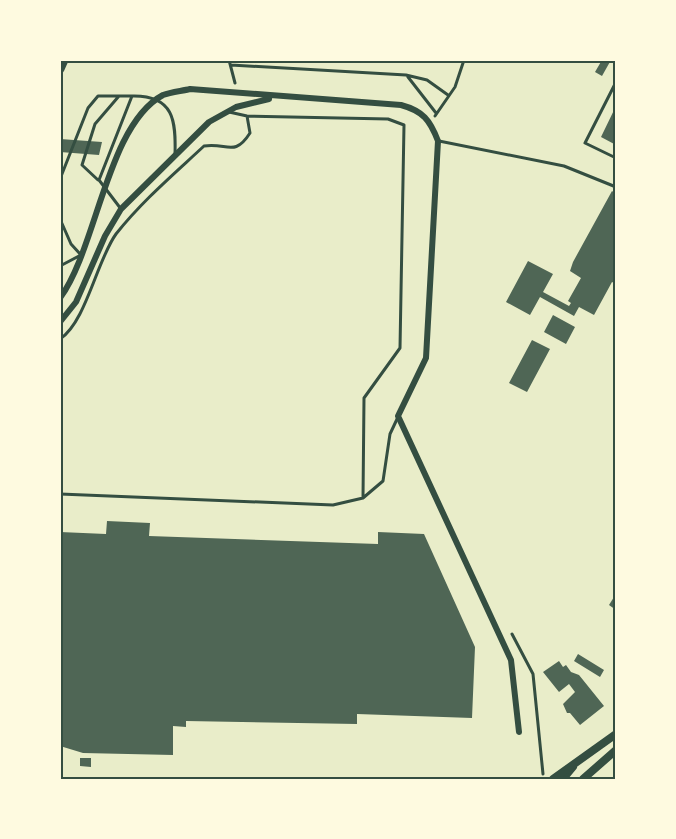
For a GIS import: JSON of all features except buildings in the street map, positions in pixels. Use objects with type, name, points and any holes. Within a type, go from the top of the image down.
[{"type":"main road","points":[[60,69],[64,60]]},
{"type":"street","points":[[61,296],[81,255],[122,143],[143,114],[163,96],[190,89],[283,98],[401,105],[419,110],[432,123],[438,141],[426,358],[399,416],[511,660],[519,732]]},
{"type":"street","points":[[60,322],[76,302],[105,236],[121,209],[209,122],[227,112],[261,100],[283,98]]},
{"type":"street","points":[[553,779],[616,734]]},
{"type":"street","points":[[585,778],[616,750]]},
{"type":"street","points":[[564,779],[580,760]]},
{"type":"lane","points":[[616,82],[585,143],[616,158]]},
{"type":"lane","points":[[60,179],[87,108],[98,96],[132,96],[157,101],[173,114],[176,126],[175,156]]},
{"type":"lane","points":[[119,96],[95,124],[82,165],[106,187],[121,209]]},
{"type":"lane","points":[[99,180],[132,96]]},
{"type":"lane","points":[[227,112],[247,116],[388,119],[404,125],[400,348],[364,398],[363,498]]},
{"type":"lane","points":[[60,339],[67,334],[115,237],[146,200],[204,146],[215,144],[230,149],[242,145],[250,133],[247,116]]},
{"type":"lane","points":[[438,141],[564,166],[616,188]]},
{"type":"lane","points":[[60,219],[71,244],[81,255],[60,266]]},
{"type":"lane","points":[[60,494],[333,505],[363,498],[383,481],[390,434],[399,416]]},
{"type":"path","points":[[432,123],[436,112],[443,107],[448,95],[455,87],[464,60]]},
{"type":"path","points":[[237,93],[230,62],[406,75],[427,80],[448,95]]},
{"type":"path","points":[[406,75],[436,112]]},
{"type":"path","points":[[512,633],[533,675],[543,779]]}]
